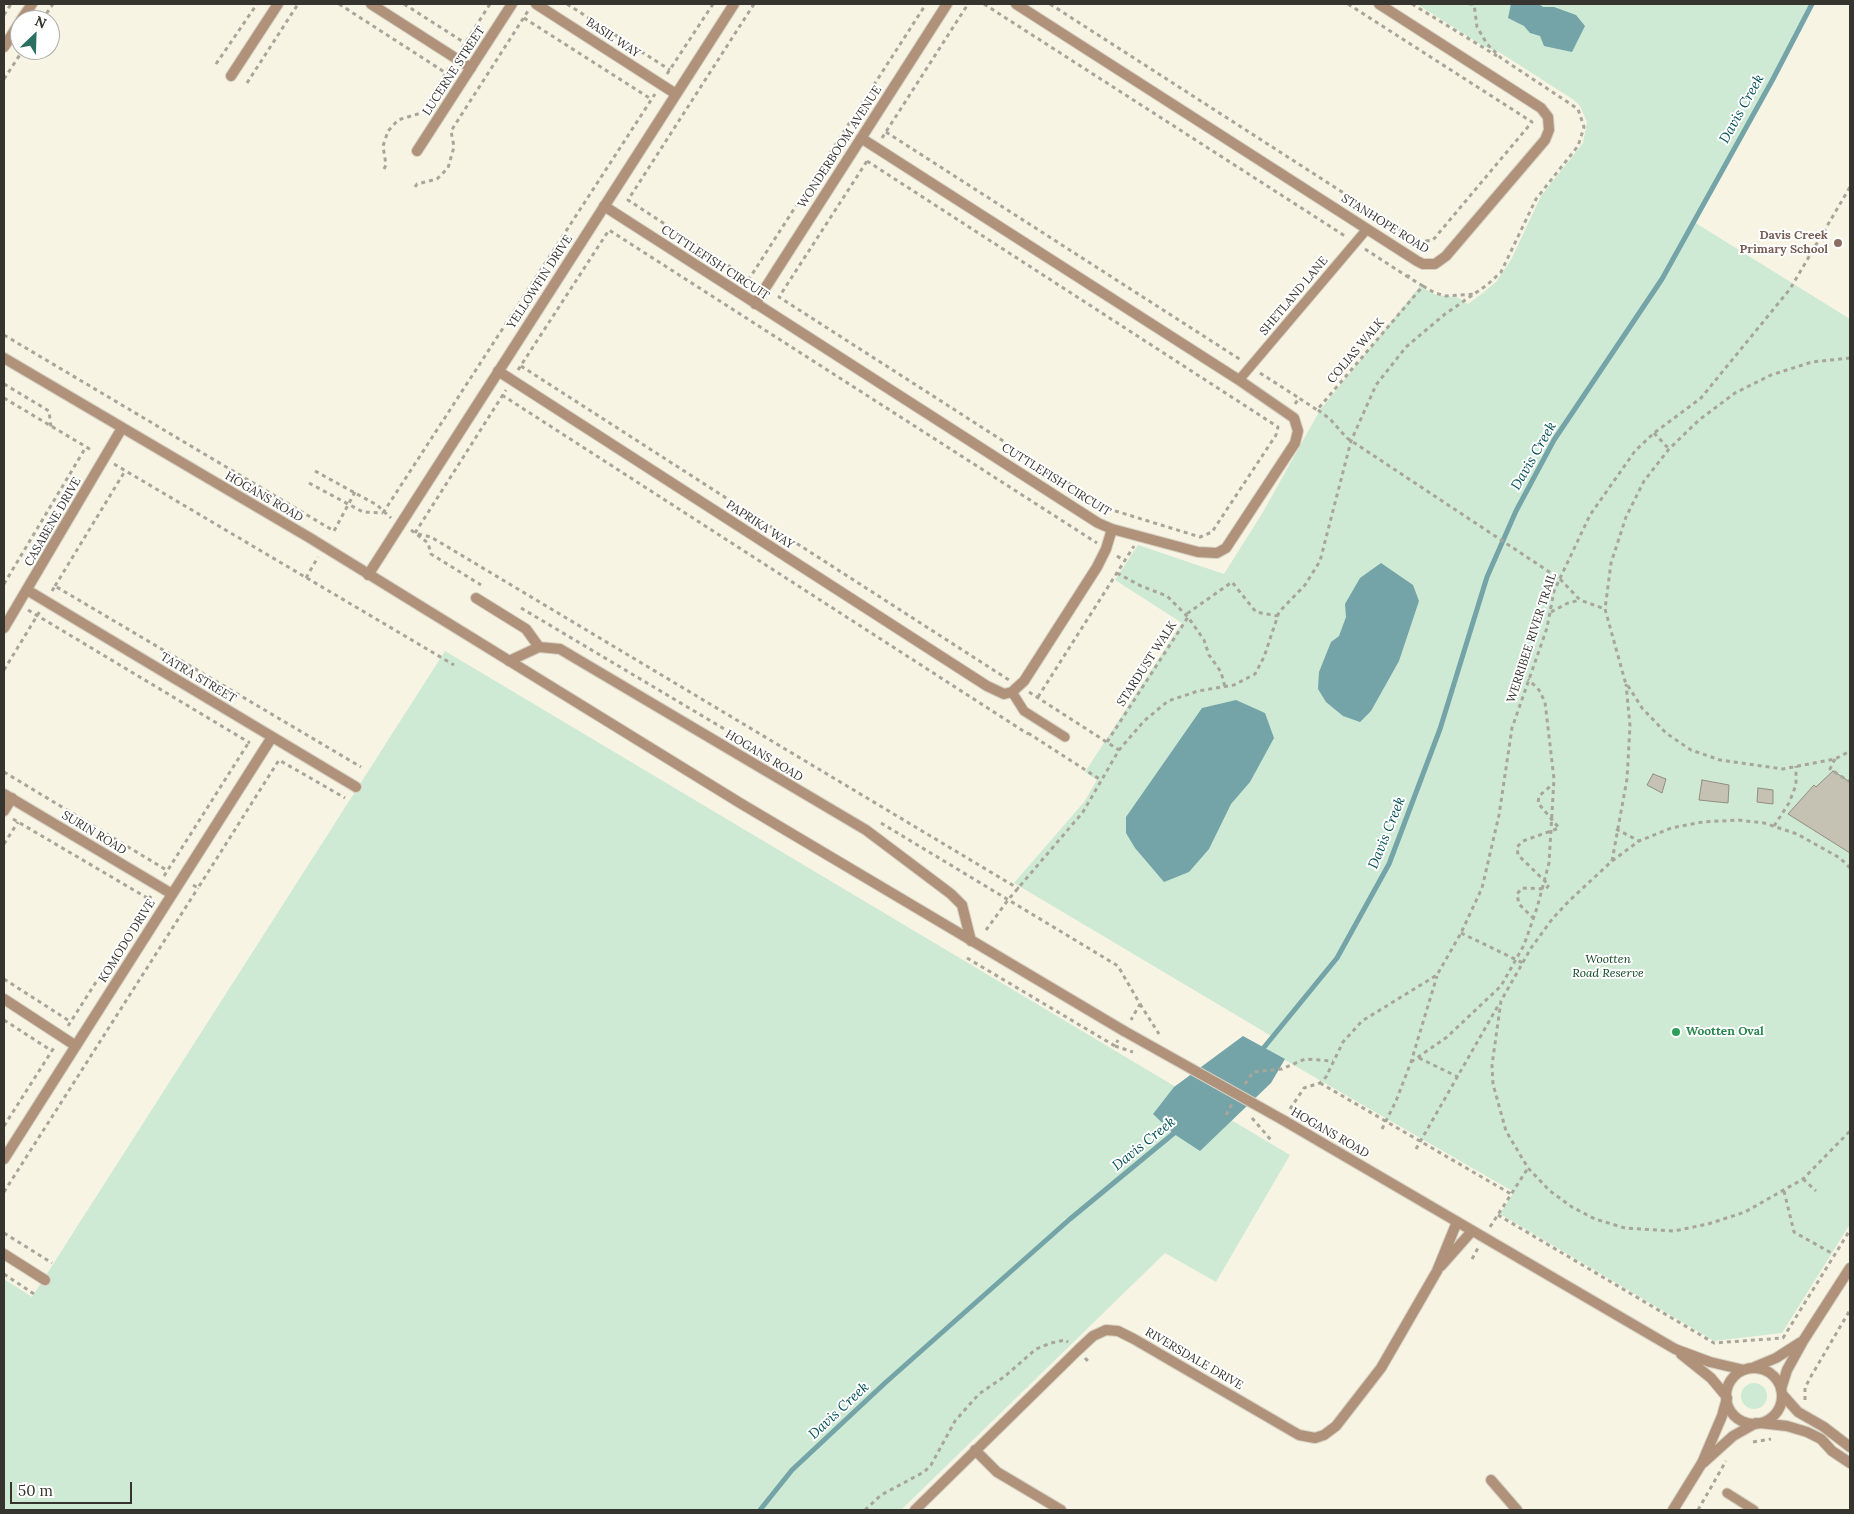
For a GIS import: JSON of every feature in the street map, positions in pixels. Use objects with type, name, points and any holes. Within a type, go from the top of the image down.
[{"type":"street","points":[[231,76],[278,4]]},
{"type":"street","points":[[371,4],[470,68]]},
{"type":"street","name":"LUCERNE STREET","points":[[417,151],[512,4]]},
{"type":"street","name":"BASIL WAY","points":[[534,4],[676,94]]},
{"type":"street","name":"YELLOWFIN DRIVE","points":[[368,575],[734,4]]},
{"type":"street","name":"WONDERBOOM AVENUE","points":[[755,304],[947,4]]},
{"type":"street","name":"STANHOPE ROAD","points":[[1016,4],[1417,261],[1429,265],[1441,261],[1446,256],[1545,140],[1550,124],[1546,112],[1541,108],[1379,4]]},
{"type":"street","points":[[861,138],[1288,412]]},
{"type":"street","name":"CUTTLEFISH CIRCUIT","points":[[604,206],[1084,515],[1112,529],[1198,552],[1217,553],[1226,548],[1295,443],[1298,431],[1296,423],[1288,412]]},
{"type":"street","name":"HOGANS ROAD","points":[[4,358],[310,538],[971,941],[1124,1031],[1283,1120],[1675,1348],[1710,1362],[1748,1369]]},
{"type":"street","name":"PAPRIKA WAY","points":[[498,372],[987,686],[1004,694],[1015,689]]},
{"type":"street","name":"CASABENE DRIVE","points":[[4,628],[122,428]]},
{"type":"street","points":[[1015,689],[1106,549],[1112,529]]},
{"type":"street","name":"TATRA STREET","points":[[27,590],[356,787]]},
{"type":"street","points":[[476,598],[526,628],[539,647],[509,661]]},
{"type":"street","name":"HOGANS ROAD","points":[[539,647],[554,647],[567,653],[888,845],[951,894],[962,905],[971,941]]},
{"type":"street","name":"KOMODO DRIVE","points":[[4,1159],[272,737]]},
{"type":"street","points":[[7,814],[8,796]]},
{"type":"street","name":"SURIN ROAD","points":[[8,796],[172,894]]},
{"type":"street","points":[[4,999],[76,1046]]},
{"type":"street","name":"RIVERSDALE DRIVE","points":[[914,1510],[1093,1336],[1101,1331],[1113,1330],[1134,1339],[1292,1432],[1315,1438],[1324,1435],[1336,1426],[1373,1379],[1437,1270],[1447,1242],[1457,1222]]},
{"type":"street","name":"RIVERSDALE DRIVE","points":[[1437,1270],[1472,1231]]},
{"type":"street","points":[[4,1254],[45,1280]]},
{"type":"street","points":[[1702,1463],[1732,1436],[1767,1420],[1776,1413],[1780,1405],[1781,1391],[1787,1370],[1803,1341],[1850,1268]]},
{"type":"street","points":[[1673,1510],[1702,1463],[1722,1416],[1730,1381],[1748,1369],[1776,1358],[1803,1341]]},
{"type":"street","name":"HOGANS ROAD","points":[[1675,1348],[1711,1378],[1726,1397]]},
{"type":"street","points":[[1748,1369],[1761,1369],[1771,1374],[1781,1391],[1798,1412],[1837,1435],[1850,1440]]},
{"type":"street","points":[[1726,1397],[1730,1409],[1736,1417],[1743,1421],[1787,1426],[1807,1432],[1820,1439],[1832,1451],[1850,1463]]},
{"type":"street","points":[[1837,1435],[1850,1447]]},
{"type":"street","points":[[975,1450],[997,1472],[1061,1510]]},
{"type":"street","points":[[1490,1480],[1516,1510]]},
{"type":"lane","name":"SHETLAND LANE","points":[[1239,380],[1367,229]]},
{"type":"lane","points":[[1015,689],[1024,711],[1064,737]]},
{"type":"lane","points":[[1727,1493],[1754,1510]]},
{"type":"path","points":[[4,15],[11,4]]},
{"type":"path","points":[[216,64],[256,4]]},
{"type":"path","points":[[247,82],[298,4]]},
{"type":"path","points":[[339,4],[446,73]]},
{"type":"path","points":[[404,4],[465,43]]},
{"type":"path","points":[[384,169],[386,165],[383,146],[388,131],[398,120],[421,113],[490,4]]},
{"type":"path","points":[[415,187],[437,179],[448,168],[454,147],[451,131],[534,4]]},
{"type":"path","points":[[568,4],[670,70]]},
{"type":"path","points":[[383,513],[713,4]]},
{"type":"path","points":[[754,4],[628,200],[749,279],[926,4]]},
{"type":"path","points":[[968,4],[779,297],[1099,503],[1110,509],[1200,537],[1212,532],[1276,435],[1278,426],[1299,398]]},
{"type":"path","points":[[984,4],[1434,293],[1446,296],[1476,294]]},
{"type":"path","points":[[1050,4],[1423,244]]},
{"type":"path","points":[[1348,4],[1532,122],[1433,240],[1426,241],[1423,244],[1417,261],[1408,277]]},
{"type":"path","points":[[986,930],[1008,900],[1083,812],[1119,750],[1144,721],[1168,701],[1198,691],[1225,687],[1245,681],[1255,674],[1264,657],[1282,608],[1305,585],[1320,561],[1351,441],[1376,385],[1406,347],[1445,314],[1476,294],[1504,266],[1536,199],[1578,146],[1584,127],[1582,115],[1570,102],[1412,4]]},
{"type":"path","points":[[1419,8],[1422,4]]},
{"type":"path","points":[[1469,4],[1474,4],[1475,18],[1481,36],[1501,58]]},
{"type":"path","points":[[524,18],[651,100]]},
{"type":"path","points":[[4,80],[17,60]]},
{"type":"path","points":[[886,132],[1299,398],[1330,420],[1351,441],[1560,579],[1580,600],[1605,609]]},
{"type":"path","points":[[867,162],[1278,426]]},
{"type":"path","name":"WERRIBEE RIVER TRAIL","points":[[1282,1104],[1290,1109],[1304,1088],[1320,1082],[1326,1077],[1343,1042],[1362,1021],[1437,975],[1461,933],[1482,888],[1499,814],[1512,728],[1547,628],[1554,591],[1590,515],[1635,451],[1654,433],[1700,398],[1790,289],[1850,187]]},
{"type":"path","points":[[415,533],[609,230],[1106,549]]},
{"type":"path","name":"COLIAS WALK","points":[[1317,410],[1423,286]]},
{"type":"path","points":[[4,335],[334,532],[355,492]]},
{"type":"path","points":[[1612,861],[1616,829],[1627,779],[1630,726],[1625,681],[1605,609],[1611,563],[1626,516],[1644,481],[1669,449],[1699,420],[1735,393],[1771,375],[1812,362],[1850,358]]},
{"type":"path","points":[[522,366],[1015,689],[1038,697],[1119,750]]},
{"type":"path","points":[[4,384],[49,411],[51,428]]},
{"type":"path","points":[[502,395],[1101,780]]},
{"type":"path","points":[[4,398],[51,428],[454,666]]},
{"type":"path","points":[[1654,433],[1669,449]]},
{"type":"path","points":[[4,584],[86,447]]},
{"type":"path","points":[[55,586],[125,471]]},
{"type":"path","points":[[315,471],[355,492],[376,505],[383,513]]},
{"type":"path","points":[[309,483],[363,512],[383,513]]},
{"type":"path","points":[[415,533],[428,543],[431,554],[485,588]]},
{"type":"path","points":[[415,533],[431,538],[1019,889]]},
{"type":"path","points":[[1038,697],[1125,562]]},
{"type":"path","name":"STARDUST WALK","points":[[1107,742],[1188,617],[1167,596],[1118,573]]},
{"type":"path","points":[[1225,687],[1221,672],[1209,655],[1204,640],[1188,617],[1188,613],[1232,582],[1256,612],[1278,616]]},
{"type":"path","points":[[1550,612],[1568,603],[1580,600]]},
{"type":"path","points":[[18,604],[345,798]]},
{"type":"path","points":[[516,606],[764,752]]},
{"type":"path","points":[[1411,1062],[1447,1037],[1501,986],[1516,960],[1534,919],[1545,879],[1552,831],[1554,783],[1546,702],[1539,690],[1528,679]]},
{"type":"path","points":[[1625,681],[1642,708],[1666,733],[1691,750],[1720,760],[1783,769],[1835,759],[1850,751]]},
{"type":"path","points":[[1028,734],[1034,718]]},
{"type":"path","points":[[4,1126],[250,742]]},
{"type":"path","points":[[1835,759],[1830,769],[1850,782]]},
{"type":"path","points":[[4,1192],[279,760]]},
{"type":"path","points":[[1774,826],[1789,803],[1796,785],[1796,766]]},
{"type":"path","points":[[4,772],[198,888]]},
{"type":"path","points":[[1545,879],[1518,855],[1517,850],[1523,841],[1552,831],[1559,826],[1540,806],[1538,800],[1554,783]]},
{"type":"path","points":[[7,814],[149,899]]},
{"type":"path","points":[[873,818],[1118,966],[1158,1033],[1166,1038]]},
{"type":"path","points":[[1501,986],[1511,987],[1523,962],[1553,918],[1612,861],[1639,841],[1671,828],[1703,822],[1738,820],[1774,826],[1797,834],[1816,844],[1850,868]]},
{"type":"path","points":[[4,844],[18,822]]},
{"type":"path","points":[[1616,829],[1639,841]]},
{"type":"path","points":[[1534,919],[1519,904],[1517,894],[1518,891],[1526,888],[1543,888]]},
{"type":"path","points":[[1461,933],[1523,962]]},
{"type":"path","points":[[967,958],[1115,1046]]},
{"type":"path","points":[[1382,1129],[1411,1062],[1437,975]]},
{"type":"path","points":[[4,979],[101,1041]]},
{"type":"path","points":[[1416,1149],[1501,1001],[1506,988]]},
{"type":"path","points":[[1501,1001],[1492,1065],[1493,1084],[1506,1131],[1528,1168],[1550,1190],[1581,1212],[1609,1224],[1640,1231],[1674,1232],[1708,1224],[1745,1212],[1803,1179],[1850,1131]]},
{"type":"path","points":[[4,1020],[52,1051]]},
{"type":"path","points":[[1419,1058],[1458,1077]]},
{"type":"path","points":[[1244,1086],[1253,1072],[1282,1069],[1305,1059],[1333,1061]]},
{"type":"path","points":[[1240,1080],[1248,1085]]},
{"type":"path","points":[[1320,1082],[1512,1194]]},
{"type":"path","points":[[1226,1115],[1235,1100]]},
{"type":"path","points":[[1472,1258],[1528,1168]]},
{"type":"path","points":[[1803,1179],[1816,1191]]},
{"type":"path","points":[[1784,1191],[1794,1232],[1835,1255]]},
{"type":"path","points":[[1498,1215],[1714,1343],[1734,1340],[1740,1342],[1783,1338],[1850,1230]]},
{"type":"path","points":[[4,1233],[52,1263]]},
{"type":"path","points":[[4,1274],[34,1294]]},
{"type":"path","points":[[1803,1406],[1810,1378],[1850,1310]]},
{"type":"path","points":[[865,1510],[881,1495],[924,1472],[931,1464],[955,1421],[979,1394],[1004,1377],[1036,1349],[1065,1340],[1070,1344]]},
{"type":"path","points":[[1750,1443],[1758,1439],[1776,1438]]},
{"type":"path","points":[[1698,1510],[1727,1460]]},
{"type":"green space","name":"Wootten Road Reserve","points":[[1417,4],[1812,4],[1694,222],[1850,319],[1850,1224],[1782,1333],[1714,1341],[1500,1214],[1514,1192],[1264,1048],[1273,1037],[1014,883],[1084,802],[1097,780],[1085,772],[1182,623],[1115,580],[1138,545],[1224,574],[1263,512],[1320,410],[1420,286],[1436,295],[1457,297],[1468,304],[1496,282],[1511,260],[1541,196],[1583,143],[1587,122],[1580,106],[1574,100],[1499,52],[1483,46]]},
{"type":"green space","points":[[445,651],[1290,1155],[1216,1282],[1165,1253],[901,1510],[4,1510],[4,1279],[32,1297]]},
{"type":"green space","points":[[1754,1383],[1763,1387],[1767,1396],[1763,1405],[1754,1409],[1745,1405],[1741,1396],[1745,1387]]},
{"type":"water","points":[[1511,4],[1539,4],[1543,7],[1554,7],[1576,15],[1585,26],[1572,52],[1544,46],[1540,36],[1530,33],[1524,26],[1508,18]]},
{"type":"water","points":[[1381,563],[1413,585],[1419,601],[1399,661],[1371,711],[1360,722],[1343,716],[1326,702],[1318,689],[1319,672],[1331,642],[1339,636],[1346,617],[1345,604],[1360,578]]},
{"type":"water","points":[[1236,700],[1265,713],[1274,738],[1250,782],[1231,804],[1209,849],[1189,872],[1164,882],[1135,848],[1126,833],[1126,817],[1202,708]]},
{"type":"water","points":[[1243,1036],[1285,1059],[1271,1083],[1200,1151],[1174,1134],[1153,1114],[1174,1087]]},
{"type":"building","points":[[1833,771],[1850,782],[1850,853],[1788,814],[1814,785],[1816,787]]},
{"type":"building","points":[[1653,774],[1666,779],[1662,793],[1647,785]]},
{"type":"building","points":[[1702,780],[1729,785],[1728,803],[1699,800]]},
{"type":"building","points":[[1758,788],[1773,790],[1773,804],[1757,802]]},
{"type":"waterway","name":"Davis Creek","points":[[1261,1051],[1337,958],[1389,864],[1440,729],[1487,577],[1516,511],[1554,440],[1662,279],[1773,79],[1812,4]]},
{"type":"waterway","name":"Davis Creek","points":[[760,1510],[792,1470],[885,1383],[1070,1219],[1179,1129]]},
{"type":"place","name":"Davis Creek Primary School","points":[[1838,243]]},
{"type":"place","name":"Wootten Oval","points":[[1676,1032]]}]
